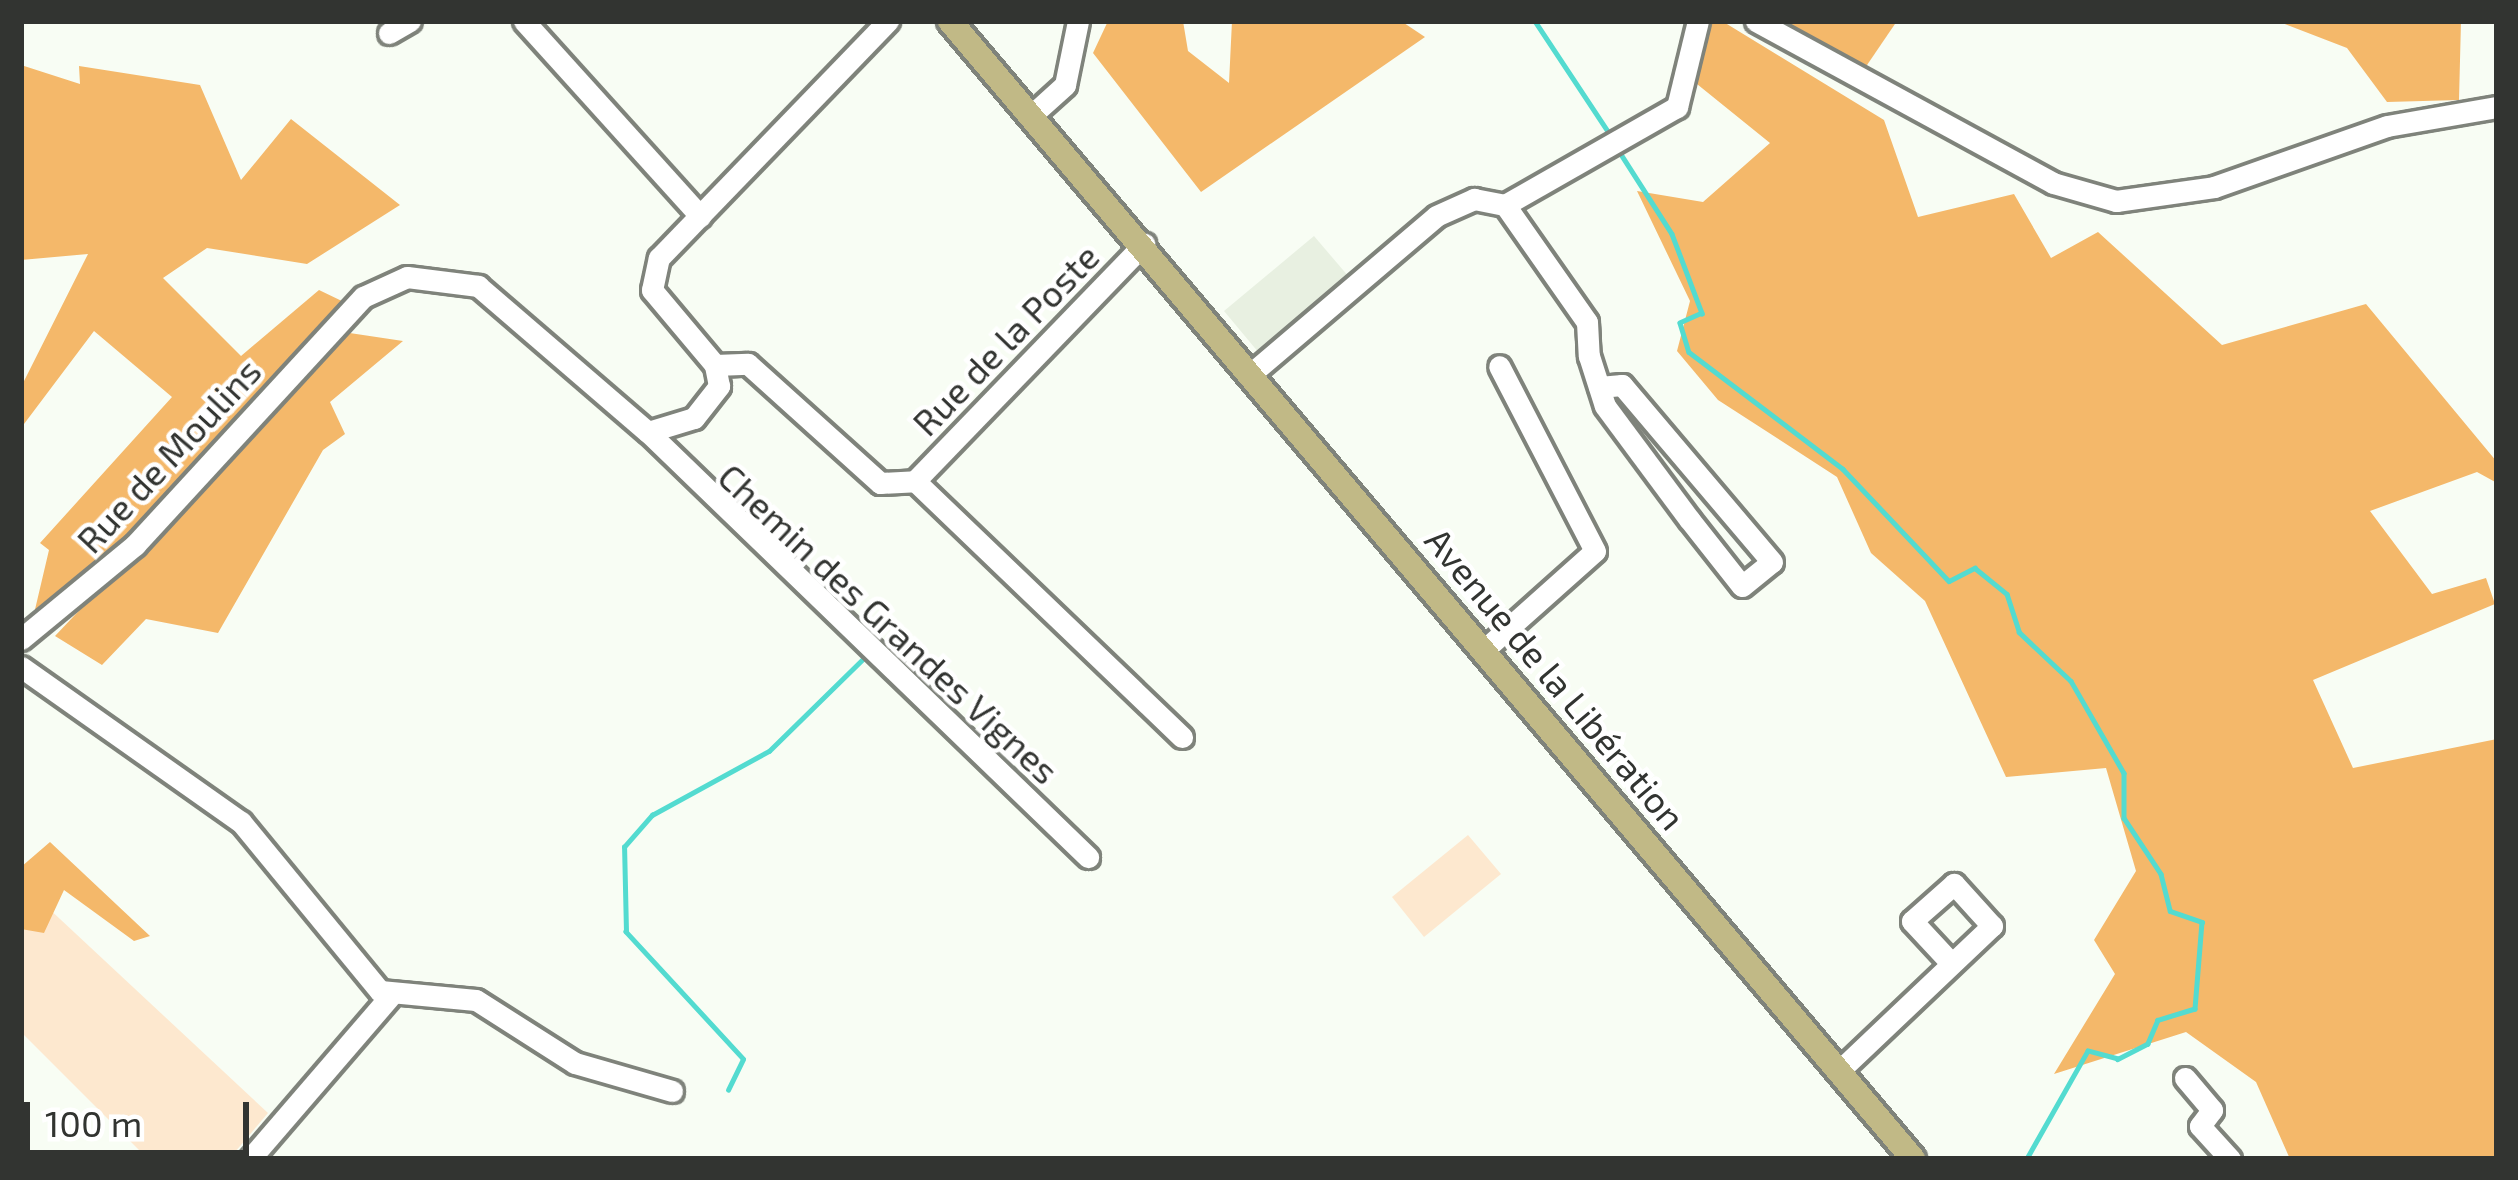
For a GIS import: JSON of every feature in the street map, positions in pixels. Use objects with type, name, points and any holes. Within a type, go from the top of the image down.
[{"type":"main road","name":"Avenue de la Libération","points":[[950,21],[1034,113],[1913,1159]]},
{"type":"street","points":[[389,32],[410,21]]},
{"type":"street","points":[[524,21],[700,216]]},
{"type":"street","points":[[648,432],[710,403],[715,365],[651,279],[700,216],[888,21]]},
{"type":"street","points":[[1034,113],[1068,78],[1078,21]]},
{"type":"street","points":[[1505,206],[1677,107],[1698,21]]},
{"type":"street","points":[[1756,21],[2054,183],[2116,201],[2214,187],[2387,126],[2497,107]]},
{"type":"street","points":[[1252,372],[1436,217],[1474,199],[1505,206],[1587,322],[1599,387],[1742,586],[1772,562],[1622,385],[1599,387]]},
{"type":"street","name":"Rue de la Poste","points":[[915,481],[1144,244]]},
{"type":"street","name":"Rue de Moulins","points":[[21,639],[135,545],[353,308],[407,277],[454,275],[542,337],[648,432]]},
{"type":"street","points":[[715,365],[748,364],[880,483],[915,481],[1182,737]]},
{"type":"street","points":[[1485,649],[1595,551],[1498,366]]},
{"type":"street","name":"Chemin des Grandes Vignes","points":[[648,432],[1088,857]]},
{"type":"street","points":[[21,668],[241,822],[391,995],[476,1000],[575,1063],[672,1091]]},
{"type":"street","points":[[1839,1071],[1951,963]]},
{"type":"street","points":[[250,1159],[391,995]]},
{"type":"street","points":[[2185,1078],[2212,1110],[2200,1126],[2230,1159]]},
{"type":"shaded area","points":[[1108,21],[1183,21],[1188,51],[1229,83],[1232,21],[1401,21],[1425,37],[1201,192],[1093,53]]},
{"type":"shaded area","points":[[1698,21],[1722,21],[1884,120],[1918,217],[2014,194],[2051,258],[2098,232],[2222,345],[2366,304],[2497,462],[2497,483],[2477,472],[2370,511],[2432,594],[2486,578],[2495,604],[2313,680],[2353,768],[2497,739],[2497,1159],[2290,1159],[2256,1082],[2186,1032],[2054,1074],[2115,974],[2094,940],[2136,871],[2106,768],[2006,777],[1925,601],[1871,553],[1837,477],[1718,400],[1677,351],[1690,301],[1637,191],[1703,202],[1770,143],[1692,80]]},
{"type":"shaded area","points":[[1778,21],[1897,21],[1865,68]]},
{"type":"shaded area","points":[[2277,21],[2461,21],[2459,100],[2387,102],[2347,48]]},
{"type":"shaded area","points":[[21,65],[80,84],[79,66],[200,85],[241,180],[291,119],[400,205],[307,264],[207,248],[163,278],[241,356],[319,290],[346,303],[130,538],[33,618],[49,550],[40,543],[172,397],[94,331],[21,428],[21,387],[88,254],[21,260]]},
{"type":"shaded area","points":[[1314,236],[1349,277],[1259,353],[1224,311]]},
{"type":"shaded area","points":[[343,332],[403,341],[330,402],[345,434],[323,450],[218,633],[146,619],[102,665],[55,636]]},
{"type":"shaded area","points":[[1468,835],[1501,874],[1424,937],[1392,897]]},
{"type":"shaded area","points":[[50,842],[150,936],[134,941],[64,890],[44,933],[21,929],[21,867]]},
{"type":"shaded area","points":[[45,905],[268,1113],[229,1159],[148,1159],[21,1032],[21,931]]},
{"type":"waterway","points":[[1535,21],[1611,136]]},
{"type":"waterway","points":[[1619,151],[1672,234],[1702,313],[1680,323],[1689,352],[1843,469],[1949,581],[1975,568],[2007,594],[2019,632],[2071,681],[2124,773],[2124,818],[2161,874],[2170,911],[2202,922],[2195,1009],[2158,1020],[2148,1044],[2118,1059],[2088,1051],[2027,1159]]},
{"type":"waterway","points":[[728,1090],[743,1059],[626,932],[624,847],[652,815],[769,751],[865,657]]}]
